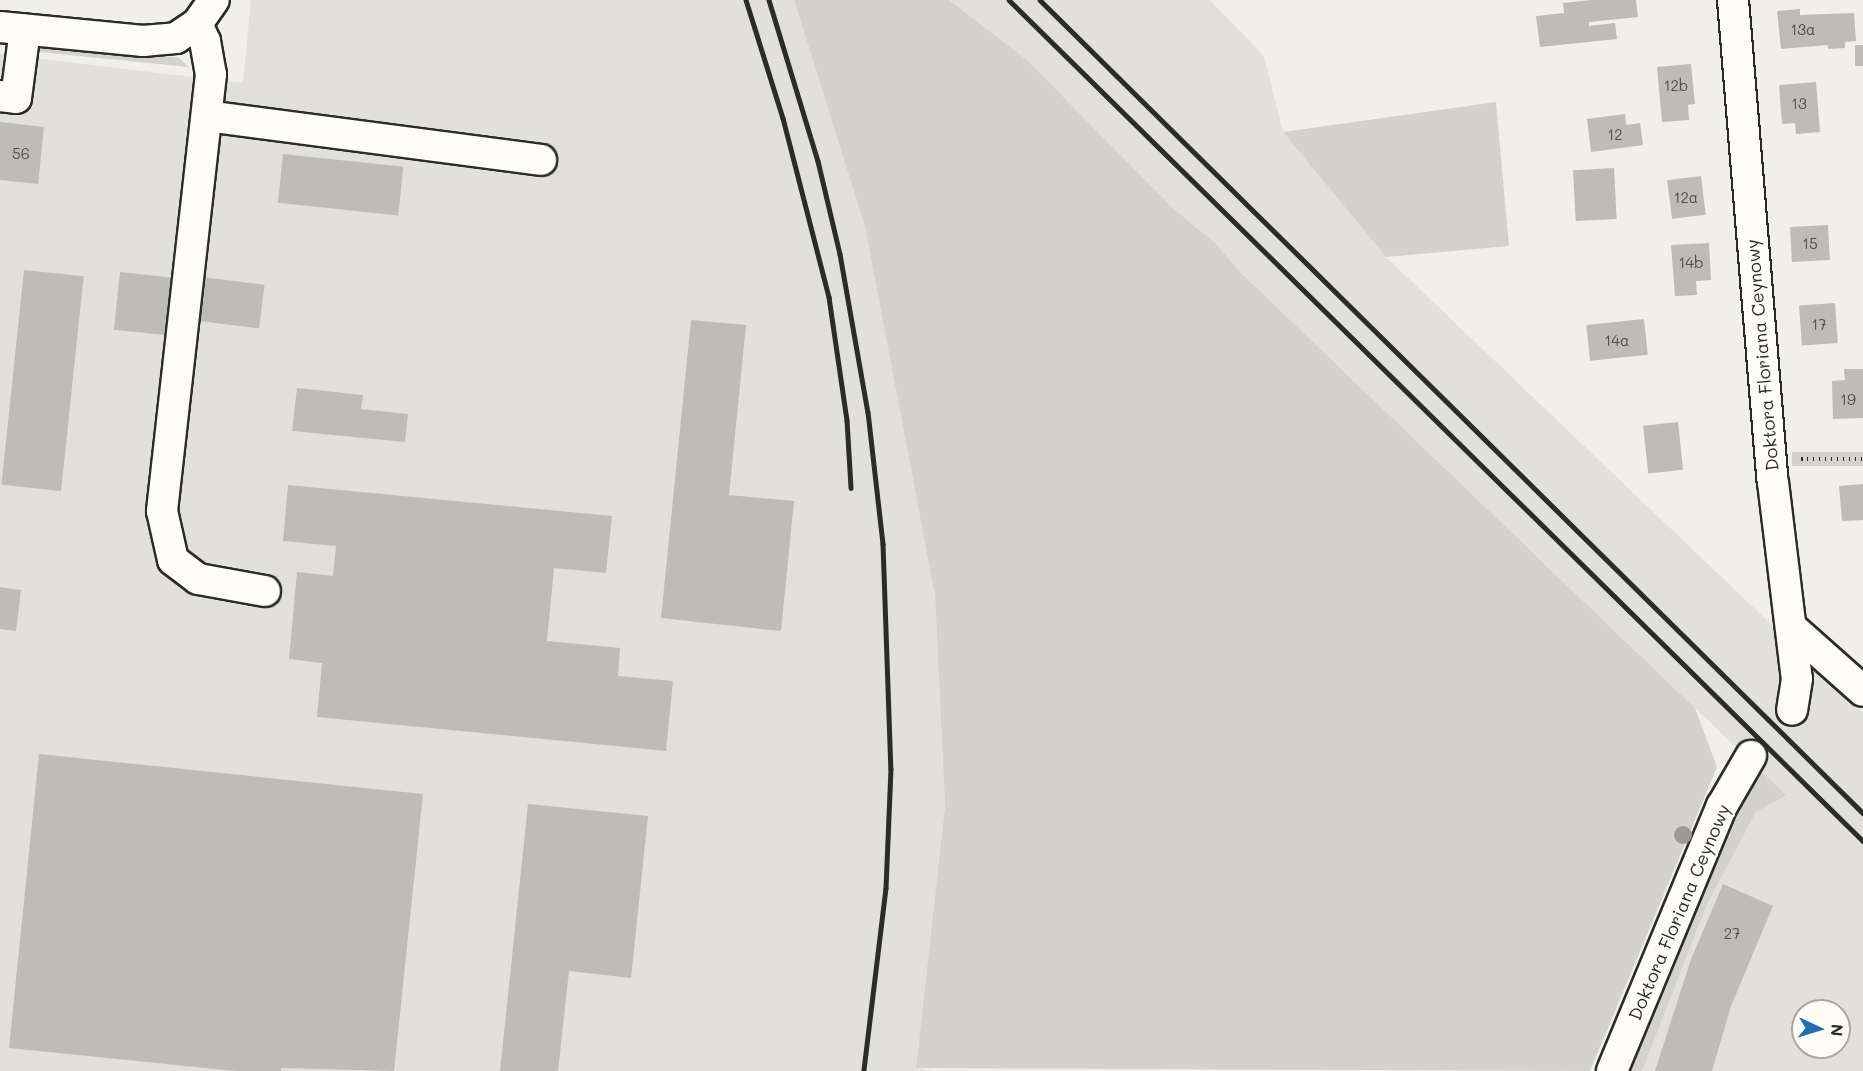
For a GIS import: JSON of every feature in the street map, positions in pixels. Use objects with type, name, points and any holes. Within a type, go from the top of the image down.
[{"type":"street","points":[[0,96],[16,98],[12,29],[143,41],[176,38],[197,24],[214,0]]},
{"type":"street","name":"Doktora Floriana Ceynowy","points":[[1733,0],[1773,482],[1797,679],[1791,710]]},
{"type":"street","points":[[197,24],[205,41],[211,74],[162,511],[174,560],[198,579],[265,591]]},
{"type":"street","points":[[207,117],[541,160]]},
{"type":"street","points":[[1791,627],[1863,691]]},
{"type":"street","name":"Doktora Floriana Ceynowy","points":[[1612,1071],[1722,806],[1751,756]]},
{"type":"path","points":[[1793,459],[1863,459]]},
{"type":"shaded area","points":[[251,0],[794,0],[865,227],[935,596],[945,806],[916,1068],[932,1071],[0,1071],[0,54],[243,83]]},
{"type":"shaded area","points":[[794,0],[949,0],[1028,61],[1174,209],[1215,243],[1241,273],[1695,708],[1717,767],[1590,1071],[916,1068],[945,806],[935,596],[865,227]]},
{"type":"shaded area","points":[[949,0],[1210,0],[1264,56],[1283,132],[1386,257],[1863,712],[1863,1071],[1642,1071],[1678,968],[1710,897],[1756,812],[1784,793],[1241,273],[1215,243],[1174,209],[1064,97]]},
{"type":"shaded area","points":[[39,43],[179,58],[189,67],[29,51]]},
{"type":"shaded area","points":[[1496,102],[1509,246],[1386,257],[1283,132]]},
{"type":"shaded area","points":[[1792,452],[1863,452],[1863,466],[1792,466]]},
{"type":"shaded area","points":[[1762,772],[1786,795],[1756,812],[1707,904],[1642,1071],[1626,1071],[1743,793]]},
{"type":"building","points":[[1592,0],[1636,0],[1638,17],[1589,22],[1589,26],[1615,23],[1617,39],[1540,47],[1536,16],[1564,13],[1563,3]]},
{"type":"building","points":[[1800,9],[1800,15],[1854,13],[1856,41],[1845,42],[1845,48],[1828,49],[1828,45],[1781,49],[1777,11]]},
{"type":"building","points":[[1855,45],[1863,45],[1863,66],[1855,66]]},
{"type":"building","points":[[1691,64],[1695,104],[1688,105],[1689,120],[1662,122],[1657,67]]},
{"type":"building","points":[[1816,82],[1820,132],[1796,134],[1795,123],[1782,124],[1779,85]]},
{"type":"building","points":[[1625,114],[1626,125],[1640,123],[1643,145],[1591,152],[1587,119]]},
{"type":"building","points":[[0,122],[44,127],[38,184],[0,180]]},
{"type":"building","points":[[283,154],[403,167],[398,215],[278,203]]},
{"type":"building","points":[[1614,168],[1617,219],[1576,221],[1573,170]]},
{"type":"building","points":[[1701,176],[1706,215],[1672,219],[1667,180]]},
{"type":"building","points":[[1828,225],[1830,260],[1792,262],[1790,227]]},
{"type":"building","points":[[1709,243],[1711,280],[1696,281],[1697,295],[1675,296],[1671,245]]},
{"type":"building","points":[[24,270],[84,276],[61,491],[1,485]]},
{"type":"building","points":[[120,272],[174,278],[168,335],[114,330]]},
{"type":"building","points":[[202,277],[265,285],[259,328],[197,321]]},
{"type":"building","points":[[1835,303],[1838,343],[1802,345],[1799,306]]},
{"type":"building","points":[[1644,319],[1648,355],[1590,361],[1586,325]]},
{"type":"building","points":[[691,320],[746,325],[729,495],[794,501],[781,631],[661,618]]},
{"type":"building","points":[[1844,369],[1863,369],[1863,418],[1833,419],[1832,381],[1845,380]]},
{"type":"building","points":[[297,388],[363,395],[361,409],[408,414],[405,442],[292,431]]},
{"type":"building","points":[[1678,422],[1683,470],[1648,473],[1643,426]]},
{"type":"building","points":[[1863,484],[1863,520],[1842,521],[1839,486]]},
{"type":"building","points":[[288,485],[612,516],[606,573],[554,568],[547,641],[620,648],[618,676],[673,681],[666,751],[317,717],[322,663],[289,659],[297,572],[333,576],[336,546],[283,541]]},
{"type":"building","points":[[0,587],[21,590],[16,631],[0,629]]},
{"type":"building","points":[[39,754],[423,794],[394,1071],[281,1068],[281,1071],[235,1071],[9,1048]]},
{"type":"building","points":[[528,804],[648,816],[631,978],[569,971],[558,1071],[500,1071]]},
{"type":"building","points":[[1723,884],[1773,906],[1731,1006],[1712,1071],[1655,1071],[1690,962]]},
{"type":"railway","points":[[746,0],[783,118],[829,297],[847,420],[851,488]]},
{"type":"railway","points":[[769,0],[818,161],[840,254],[868,412],[883,544],[891,769],[886,888],[864,1071]]},
{"type":"railway","points":[[1009,0],[1863,841]]},
{"type":"railway","points":[[1040,0],[1863,813]]}]
